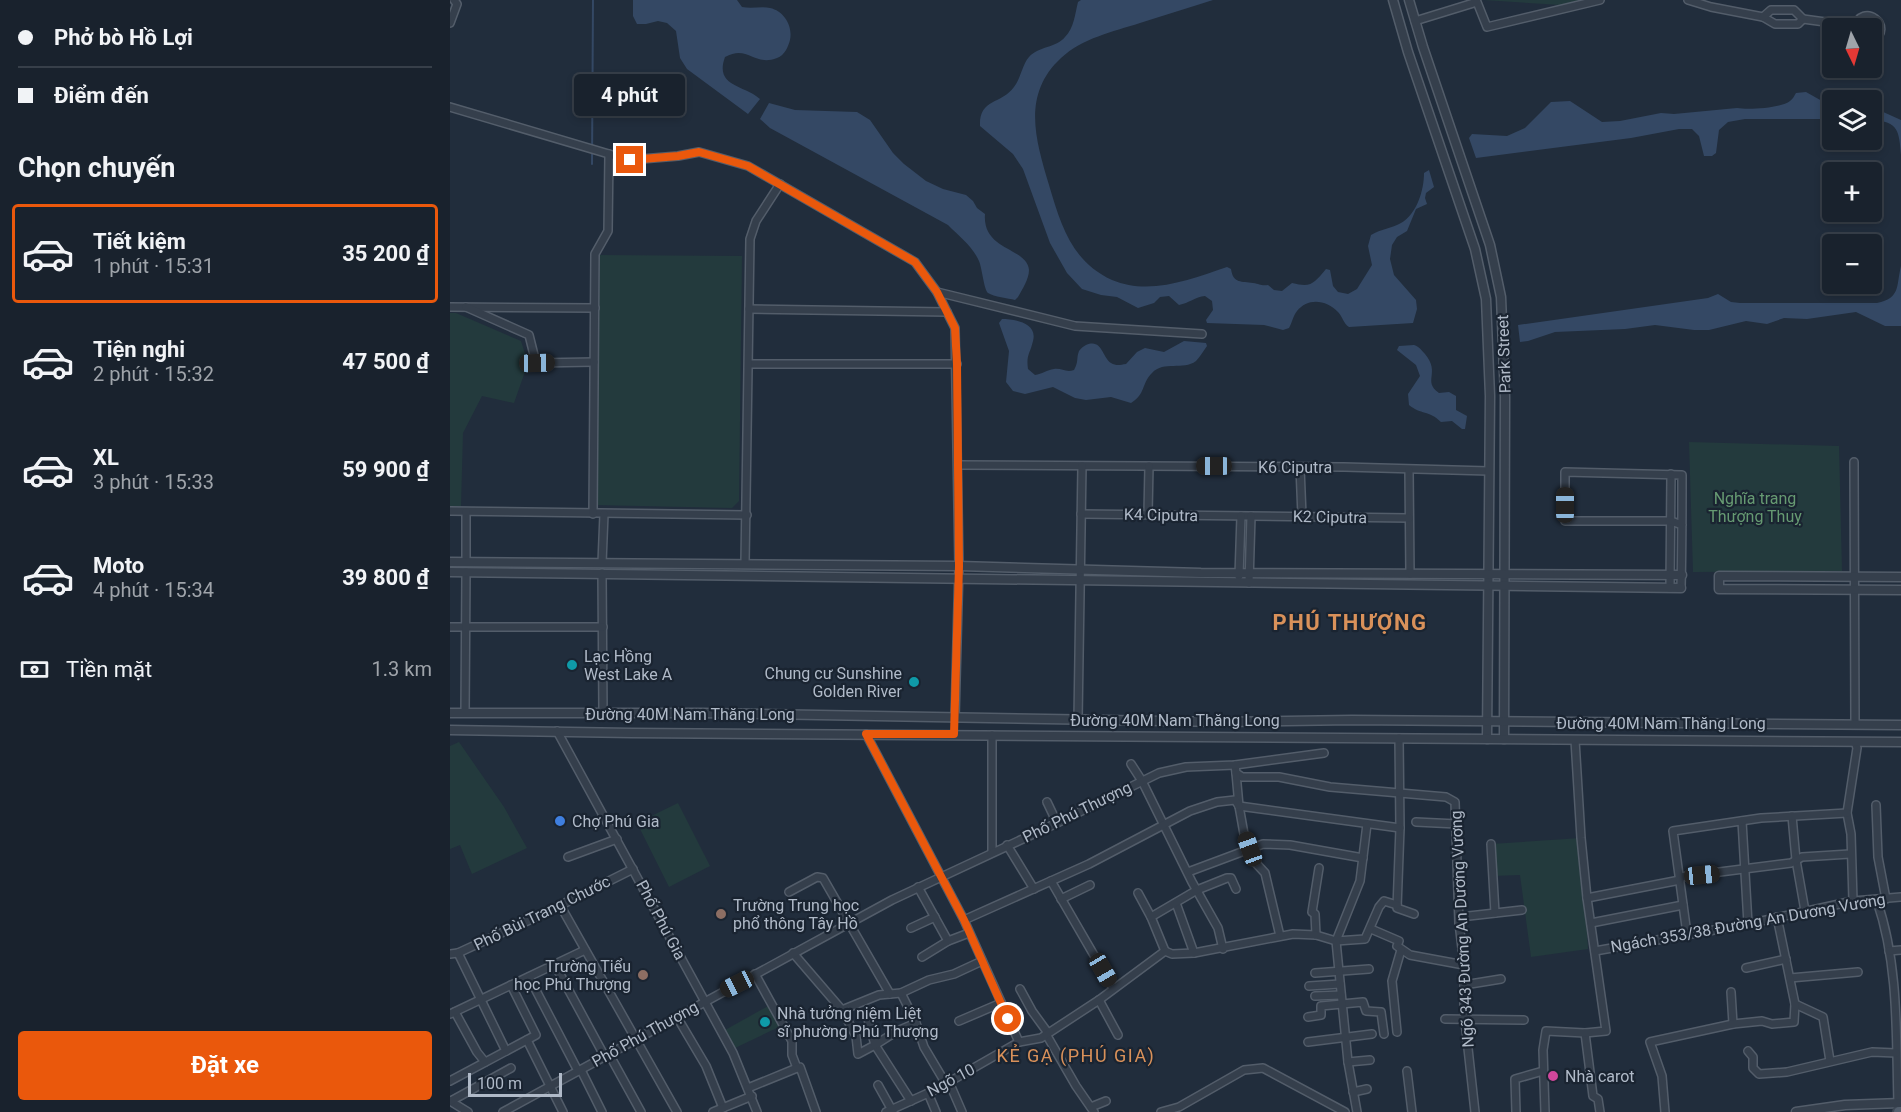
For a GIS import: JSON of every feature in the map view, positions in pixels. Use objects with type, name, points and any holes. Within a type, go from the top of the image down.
[{"type":"street","points":[[450,22],[457,4],[454,0]]},
{"type":"street","name":"Park Street","points":[[1393,0],[1482,276],[1488,327],[1487,739]]},
{"type":"street","name":"Park Street","points":[[1409,0],[1490,245],[1501,297],[1505,397],[1504,739]]},
{"type":"street","points":[[1415,21],[1477,1],[1487,27],[1600,0]]},
{"type":"street","points":[[1688,0],[1763,17],[1775,24],[1790,26],[1798,24],[1803,18]]},
{"type":"street","points":[[1763,17],[1771,10],[1782,9],[1794,10],[1803,18],[1822,21]]},
{"type":"street","points":[[1415,74],[1430,69]]},
{"type":"street","points":[[450,107],[630,160],[699,152],[748,166],[915,262],[937,292],[955,328],[959,566],[954,734]]},
{"type":"street","points":[[592,514],[595,254],[608,231],[609,154]]},
{"type":"street","points":[[746,575],[750,239],[756,221],[780,184]]},
{"type":"street","points":[[937,292],[1075,326],[1202,334]]},
{"type":"street","points":[[450,307],[595,308]]},
{"type":"street","points":[[466,307],[529,335],[537,363],[594,362]]},
{"type":"street","points":[[749,309],[947,312]]},
{"type":"street","points":[[749,364],[957,364]]},
{"type":"street","points":[[1853,902],[1851,834],[1847,813],[1857,748],[1855,742],[1854,462]]},
{"type":"street","name":"K6 Ciputra","points":[[957,465],[1300,467],[1489,471]]},
{"type":"street","points":[[1078,720],[1082,466]]},
{"type":"street","points":[[1148,514],[1149,466]]},
{"type":"street","points":[[1300,467],[1302,516]]},
{"type":"street","points":[[1409,470],[1410,574]]},
{"type":"street","points":[[450,572],[1681,588],[1682,575],[1682,525],[1682,475],[1565,472],[1565,521],[1671,521],[1682,525]]},
{"type":"street","points":[[1670,588],[1671,474]]},
{"type":"street","points":[[450,512],[747,514]]},
{"type":"street","points":[[465,713],[466,512]]},
{"type":"street","points":[[603,514],[603,713]]},
{"type":"street","name":"K4 Ciputra","points":[[1081,514],[1251,516]]},
{"type":"street","points":[[1239,583],[1241,516]]},
{"type":"street","points":[[1249,583],[1251,516]]},
{"type":"street","name":"K2 Ciputra","points":[[1251,516],[1409,518]]},
{"type":"street","points":[[1488,533],[1504,533]]},
{"type":"street","points":[[450,562],[745,563],[1239,573],[1682,575]]},
{"type":"street","points":[[1901,577],[1719,576],[1719,588],[1901,590]]},
{"type":"street","points":[[450,627],[603,627]]},
{"type":"street","name":"Đường 40M Nam Thăng Long","points":[[450,713],[1224,722],[1352,720],[1901,725]]},
{"type":"street","points":[[510,713],[510,730]]},
{"type":"street","name":"Đường 40M Nam Thăng Long","points":[[450,730],[1901,742]]},
{"type":"street","name":"Phố Phú Gia","points":[[556,731],[617,838],[733,1053],[757,1112]]},
{"type":"street","points":[[866,734],[964,920],[1019,1042]]},
{"type":"street","points":[[992,735],[992,852]]},
{"type":"street","points":[[1396,905],[1400,828],[1399,738]]},
{"type":"street","points":[[1545,1112],[1543,1050],[1546,1030],[1585,1033],[1606,1031],[1597,955],[1587,898],[1575,740]]},
{"type":"street","points":[[1235,769],[1324,753]]},
{"type":"street","points":[[1131,764],[1218,928],[1223,948]]},
{"type":"street","name":"Phố Phú Thượng","points":[[503,1112],[849,922],[1159,773],[1186,767],[1235,769]]},
{"type":"street","points":[[1235,769],[1242,777],[1279,777],[1330,787],[1400,794]]},
{"type":"street","points":[[1235,769],[1244,834],[1252,859],[1264,873],[1280,936]]},
{"type":"street","name":"Ngõ 343 Đường An Dương Vương","points":[[1400,794],[1452,799],[1456,807],[1456,863],[1464,965],[1465,1020],[1475,1112]]},
{"type":"street","points":[[964,920],[1051,881],[1164,827],[1190,812],[1217,802],[1235,800],[1239,806],[1400,828]]},
{"type":"street","points":[[1047,802],[1058,823]]},
{"type":"street","points":[[1876,804],[1878,857],[1886,898]]},
{"type":"street","points":[[1687,934],[1673,831],[1742,821],[1847,813]]},
{"type":"street","points":[[1792,816],[1804,911]]},
{"type":"street","points":[[1742,821],[1748,924]]},
{"type":"street","points":[[1416,822],[1457,824]]},
{"type":"street","points":[[1357,1112],[1348,1062],[1336,940],[1360,881],[1367,824]]},
{"type":"street","points":[[568,857],[617,838]]},
{"type":"street","points":[[1188,872],[1263,844],[1290,845],[1363,858]]},
{"type":"street","points":[[1491,844],[1495,913]]},
{"type":"street","points":[[1007,845],[1034,889]]},
{"type":"street","points":[[1587,898],[1680,879],[1791,863],[1802,857],[1850,855]]},
{"type":"street","name":"Phố Bùi Trang Chước","points":[[454,953],[560,906],[633,868]]},
{"type":"street","points":[[1316,935],[1315,914],[1312,912],[1319,868]]},
{"type":"street","points":[[789,892],[820,877],[890,994]]},
{"type":"street","points":[[1151,917],[1197,891],[1229,877],[1236,889]]},
{"type":"street","points":[[1051,881],[1113,988]]},
{"type":"street","points":[[1061,899],[1090,885]]},
{"type":"street","points":[[918,887],[948,941]]},
{"type":"street","points":[[1138,893],[1165,951],[1172,954],[1194,954],[1280,936],[1316,935],[1336,940],[1365,939],[1384,901],[1414,914]]},
{"type":"street","name":"Ngách 353/38 Đường An Dương Vương","points":[[1595,951],[1748,924],[1853,902],[1901,897]]},
{"type":"street","points":[[1796,1112],[1845,1105],[1900,1107],[1894,981],[1886,925],[1877,900]]},
{"type":"street","points":[[1176,903],[1194,954]]},
{"type":"street","points":[[1591,923],[1683,905]]},
{"type":"street","points":[[560,906],[677,1112]]},
{"type":"street","points":[[1460,917],[1522,910]]},
{"type":"street","points":[[911,928],[935,917]]},
{"type":"street","points":[[1665,1112],[1662,1076],[1650,1042],[1733,1024],[1762,1021],[1772,1024],[1794,1022],[1795,1004],[1777,917]]},
{"type":"street","points":[[1371,929],[1399,941],[1397,946],[1410,955],[1464,965]]},
{"type":"street","points":[[922,957],[948,941],[969,933]]},
{"type":"street","points":[[485,1062],[451,1013],[585,950]]},
{"type":"street","points":[[1396,1032],[1392,981],[1401,950]]},
{"type":"street","points":[[1889,951],[1901,950]]},
{"type":"street","name":"Ngõ 10","points":[[890,1111],[947,1083],[1019,1042],[1041,1038],[1099,1000],[1165,951]]},
{"type":"street","points":[[454,953],[482,1000],[506,1051]]},
{"type":"street","points":[[793,953],[842,1010],[856,1036],[858,1054],[897,1031],[916,1023]]},
{"type":"street","points":[[1746,969],[1786,959]]},
{"type":"street","points":[[842,1010],[879,995],[902,993],[929,980],[954,974],[982,961]]},
{"type":"street","points":[[555,964],[640,1112]]},
{"type":"street","points":[[1315,973],[1369,969]]},
{"type":"street","points":[[1790,978],[1858,972]]},
{"type":"street","points":[[755,974],[792,1041],[792,1055],[797,1068]]},
{"type":"street","points":[[529,977],[602,1112]]},
{"type":"street","points":[[1464,985],[1501,979]]},
{"type":"street","points":[[1309,986],[1340,984]]},
{"type":"street","points":[[450,1081],[536,1035],[511,985]]},
{"type":"street","points":[[1020,989],[1076,1086],[1093,1110],[1106,1101]]},
{"type":"street","points":[[1731,992],[1733,1024]]},
{"type":"street","points":[[902,993],[924,1047],[962,1112]]},
{"type":"street","points":[[1315,996],[1364,1002],[1366,1011],[1381,1012],[1384,1034]]},
{"type":"street","points":[[1308,1017],[1321,1015],[1321,1006],[1342,999]]},
{"type":"street","points":[[1099,1000],[1118,1035]]},
{"type":"street","points":[[959,1021],[1001,1003]]},
{"type":"street","points":[[1795,1004],[1823,1017],[1830,1061]]},
{"type":"street","points":[[867,1016],[874,1045],[911,1101]]},
{"type":"street","points":[[677,1017],[706,1066],[723,1108]]},
{"type":"street","points":[[1445,1019],[1524,1020]]},
{"type":"street","points":[[1585,1033],[1593,1096],[1598,1099],[1600,1112]]},
{"type":"street","points":[[1308,1042],[1372,1034]]},
{"type":"street","points":[[527,1040],[563,1112]]},
{"type":"street","points":[[1748,1051],[1753,1057],[1753,1068],[1759,1074],[1787,1072],[1872,1052],[1896,1053]]},
{"type":"street","points":[[1348,1062],[1370,1060]]},
{"type":"street","points":[[748,1088],[800,1067],[816,1112]]},
{"type":"street","points":[[450,1101],[511,1068]]},
{"type":"street","points":[[1161,1112],[1179,1107],[1244,1070],[1263,1068],[1345,1112]]},
{"type":"street","points":[[1407,1071],[1412,1112]]},
{"type":"street","points":[[1516,1112],[1515,1079],[1543,1071]]},
{"type":"street","points":[[878,1085],[890,1111]]},
{"type":"street","points":[[1353,1092],[1367,1089]]},
{"type":"street","points":[[928,1093],[936,1112]]},
{"type":"street","points":[[712,1112],[752,1096]]},
{"type":"street","points":[[450,1101],[468,1112]]},
{"type":"green space","points":[[1483,0],[1580,0],[1561,5]]},
{"type":"green space","points":[[599,255],[742,256],[739,501],[732,508],[594,505]]},
{"type":"green space","points":[[450,313],[456,313],[521,341],[528,363],[514,403],[482,396],[463,433],[461,506],[450,506]]},
{"type":"green space","name":"Nghĩa trang Thượng Thuỵ","points":[[1689,442],[1839,446],[1842,571],[1693,572]]},
{"type":"green space","points":[[459,742],[504,807],[527,848],[472,874],[460,845],[450,849],[450,746]]},
{"type":"green space","points":[[678,803],[710,866],[669,887],[637,823]]},
{"type":"green space","points":[[1581,838],[1588,949],[1531,957],[1520,875],[1493,876],[1491,844]]},
{"type":"green space","points":[[770,1005],[781,1026],[735,1048],[725,1030]]},
{"type":"water","points":[[633,0],[737,0],[742,7],[770,8],[779,12],[786,20],[791,35],[790,40],[784,53],[777,58],[762,60],[740,53],[725,57],[723,67],[727,80],[760,99],[748,114],[687,69],[680,58],[676,31],[667,23],[658,21],[637,24],[633,16]]},
{"type":"water","points":[[1081,0],[1213,0],[1108,33],[1079,45],[1061,58],[1048,72],[1040,87],[1035,119],[1040,152],[1063,228],[1077,252],[1087,263],[1112,280],[1126,285],[1170,284],[1227,267],[1239,281],[1268,285],[1274,290],[1282,291],[1292,283],[1304,285],[1312,283],[1326,269],[1330,270],[1333,286],[1338,292],[1348,294],[1357,289],[1372,265],[1368,246],[1371,235],[1407,219],[1421,194],[1424,173],[1429,170],[1434,187],[1426,193],[1427,204],[1416,209],[1407,231],[1397,237],[1392,245],[1390,259],[1394,275],[1416,300],[1417,309],[1413,323],[1349,327],[1334,308],[1323,303],[1312,302],[1301,307],[1289,328],[1283,330],[1264,325],[1207,323],[1206,320],[1213,310],[1212,301],[1205,296],[1179,305],[1169,296],[1160,297],[1154,303],[1138,308],[1117,297],[1082,289],[1067,273],[1050,243],[1023,169],[1013,154],[980,126],[983,111],[987,106],[1009,93],[1029,57],[1061,41],[1068,33],[1074,21],[1078,2]]},
{"type":"water","points":[[1806,92],[1822,101],[1822,119],[1745,119],[1728,122],[1719,130],[1716,153],[1712,156],[1704,156],[1699,136],[1692,129],[1476,158],[1469,138],[1472,134],[1507,136],[1525,128],[1551,102],[1570,101],[1602,122],[1661,113],[1772,107],[1790,101],[1796,93]]},
{"type":"water","points":[[769,103],[795,110],[857,112],[870,120],[893,153],[904,164],[926,181],[943,189],[966,195],[985,214],[986,226],[990,235],[1021,257],[1029,270],[1018,297],[1015,300],[988,293],[976,256],[948,225],[770,128],[760,119]]},
{"type":"water","points":[[1882,111],[1901,120],[1901,155],[1896,129],[1882,121]]},
{"type":"water","points":[[1901,266],[1901,326],[1885,326],[1856,312],[1807,319],[1784,318],[1767,324],[1746,321],[1709,330],[1655,325],[1625,329],[1555,332],[1520,342],[1518,325],[1708,298],[1718,294],[1731,302],[1740,303],[1877,303],[1885,301],[1894,294]]},
{"type":"water","points":[[1002,319],[1024,323],[1032,330],[1034,335],[1028,357],[1028,369],[1035,375],[1054,369],[1074,370],[1079,351],[1091,344],[1099,346],[1108,360],[1115,365],[1126,364],[1137,352],[1145,348],[1164,352],[1184,341],[1206,343],[1207,346],[1191,364],[1157,369],[1149,377],[1136,400],[1131,403],[1111,397],[1086,400],[1075,398],[1053,387],[1025,394],[1013,391],[1006,382],[1009,351],[999,323]]},
{"type":"water","points":[[1414,345],[1425,354],[1432,366],[1431,380],[1434,389],[1439,393],[1449,392],[1456,396],[1456,410],[1467,416],[1465,429],[1452,421],[1441,422],[1409,405],[1408,394],[1420,376],[1416,365],[1397,350],[1399,346]]},
{"type":"waterway","points":[[592,164],[593,0]]},
{"type":"place","name":"Lạc Hồng West Lake A","points":[[572,665]]},
{"type":"place","name":"Chung cư Sunshine Golden River","points":[[914,682]]},
{"type":"place","name":"Chợ Phú Gia","points":[[560,821]]},
{"type":"place","name":"Trường Trung học phổ thông Tây Hồ","points":[[721,914]]},
{"type":"place","name":"Trường Tiểu học Phú Thượng","points":[[643,975]]},
{"type":"place","name":"Nhà tưởng niệm Liệt sĩ phường Phú Thượng","points":[[765,1022]]},
{"type":"place","name":"Nhà carot","points":[[1553,1076]]},
{"type":"district","name":"PHÚ THƯỢNG","points":[[1350,622]]},
{"type":"district","name":"KẺ GẠ (PHÚ GIA)","points":[[1076,1055]]},
{"type":"route","points":[[630,160],[699,152],[748,166],[915,262],[937,292],[955,328],[959,566],[954,734],[866,734],[964,920],[1008,1019]]}]
